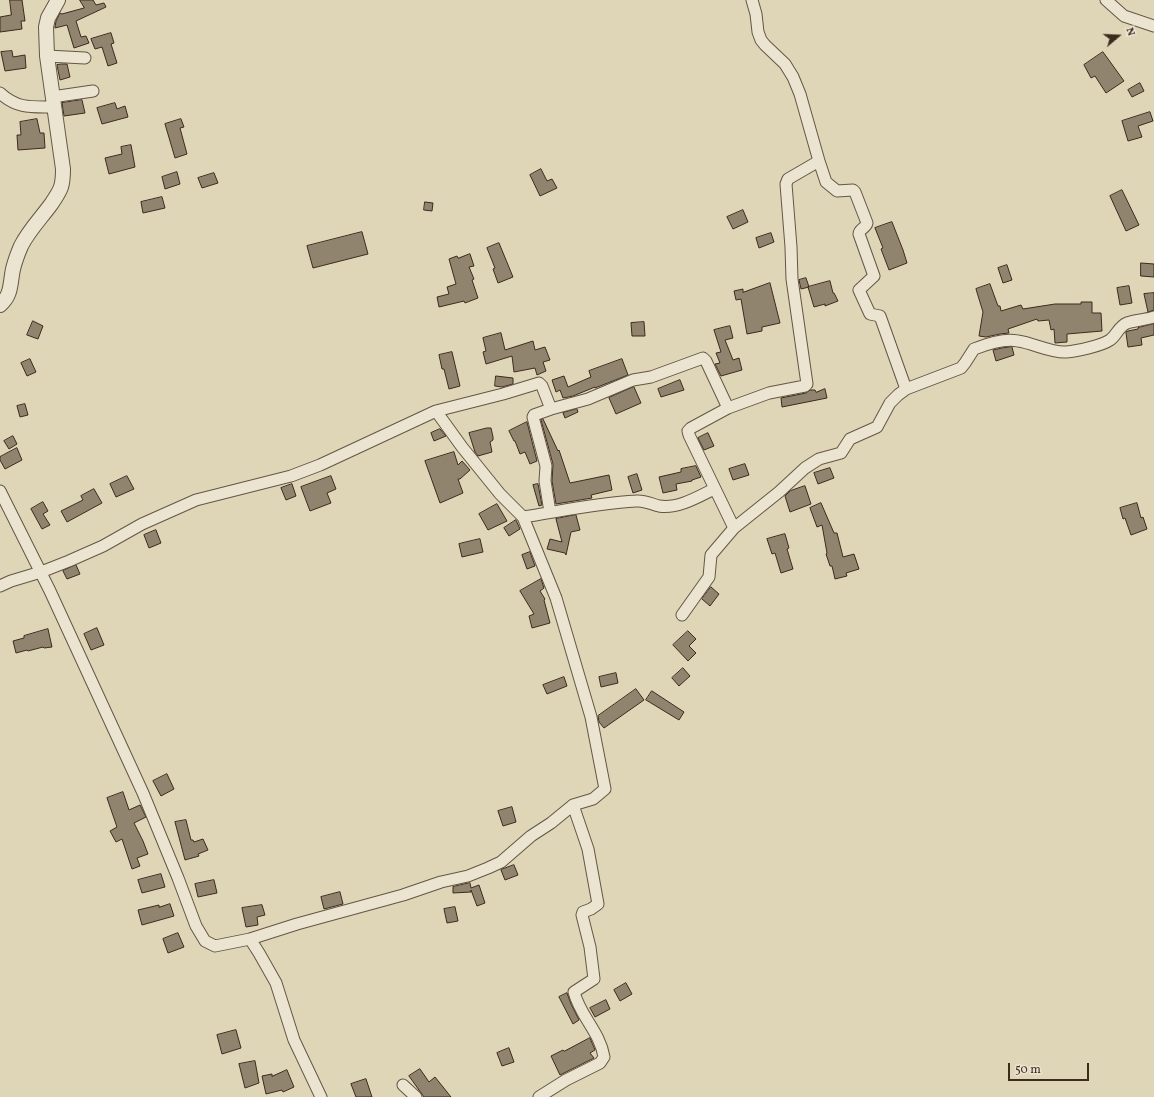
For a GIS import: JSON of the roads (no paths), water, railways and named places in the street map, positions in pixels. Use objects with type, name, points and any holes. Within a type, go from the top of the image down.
[{"type":"street","points":[[0,305],[8,297],[10,292],[13,270],[22,244],[59,193],[61,186],[63,169],[47,56],[46,27],[48,18],[58,0]]},
{"type":"street","points":[[752,0],[761,40],[785,64],[796,83],[827,184],[837,191],[853,190],[855,192],[866,223],[859,234],[874,276],[859,290],[870,314],[880,316],[906,390]]},
{"type":"street","points":[[1106,0],[1124,16],[1154,26]]},
{"type":"street","points":[[47,56],[85,58]]},
{"type":"street","points":[[0,93],[14,104],[31,107],[93,91]]},
{"type":"street","points":[[734,528],[688,433],[689,429],[728,408],[769,394],[803,387],[808,384],[792,279],[786,184],[788,180],[819,161]]},
{"type":"street","points":[[682,615],[709,577],[711,555],[734,528],[779,492],[805,468],[819,459],[841,453],[848,440],[877,427],[890,403],[898,395],[906,390],[961,368],[966,363],[974,349],[988,344],[1018,340],[1064,352],[1082,350],[1109,340],[1115,336],[1119,328],[1127,323],[1154,317]]},
{"type":"street","points":[[550,512],[545,481],[546,466],[533,417],[534,415],[551,408],[588,399],[633,380],[651,377],[702,358],[706,361],[728,408]]},
{"type":"street","points":[[0,586],[41,572],[103,546],[142,524],[196,500],[291,476],[320,465],[436,412],[539,383],[542,386],[551,408]]},
{"type":"street","points":[[0,491],[41,572],[142,793],[175,871],[196,926],[205,942],[214,946],[250,939],[297,924],[403,895],[441,882],[468,876],[488,868],[501,862],[531,836],[551,823],[572,805],[593,799],[605,789],[591,717],[556,598],[523,516],[500,494],[436,412]]},
{"type":"street","points":[[523,516],[637,500],[659,506],[671,506],[684,503],[714,489]]},
{"type":"street","points":[[538,1097],[566,1080],[600,1063],[604,1057],[602,1047],[576,1002],[574,992],[594,979],[590,947],[582,915],[583,912],[598,904],[588,849],[572,805]]},
{"type":"street","points":[[250,939],[276,983],[294,1040],[320,1097]]},
{"type":"street","points":[[403,1085],[416,1097]]}]
